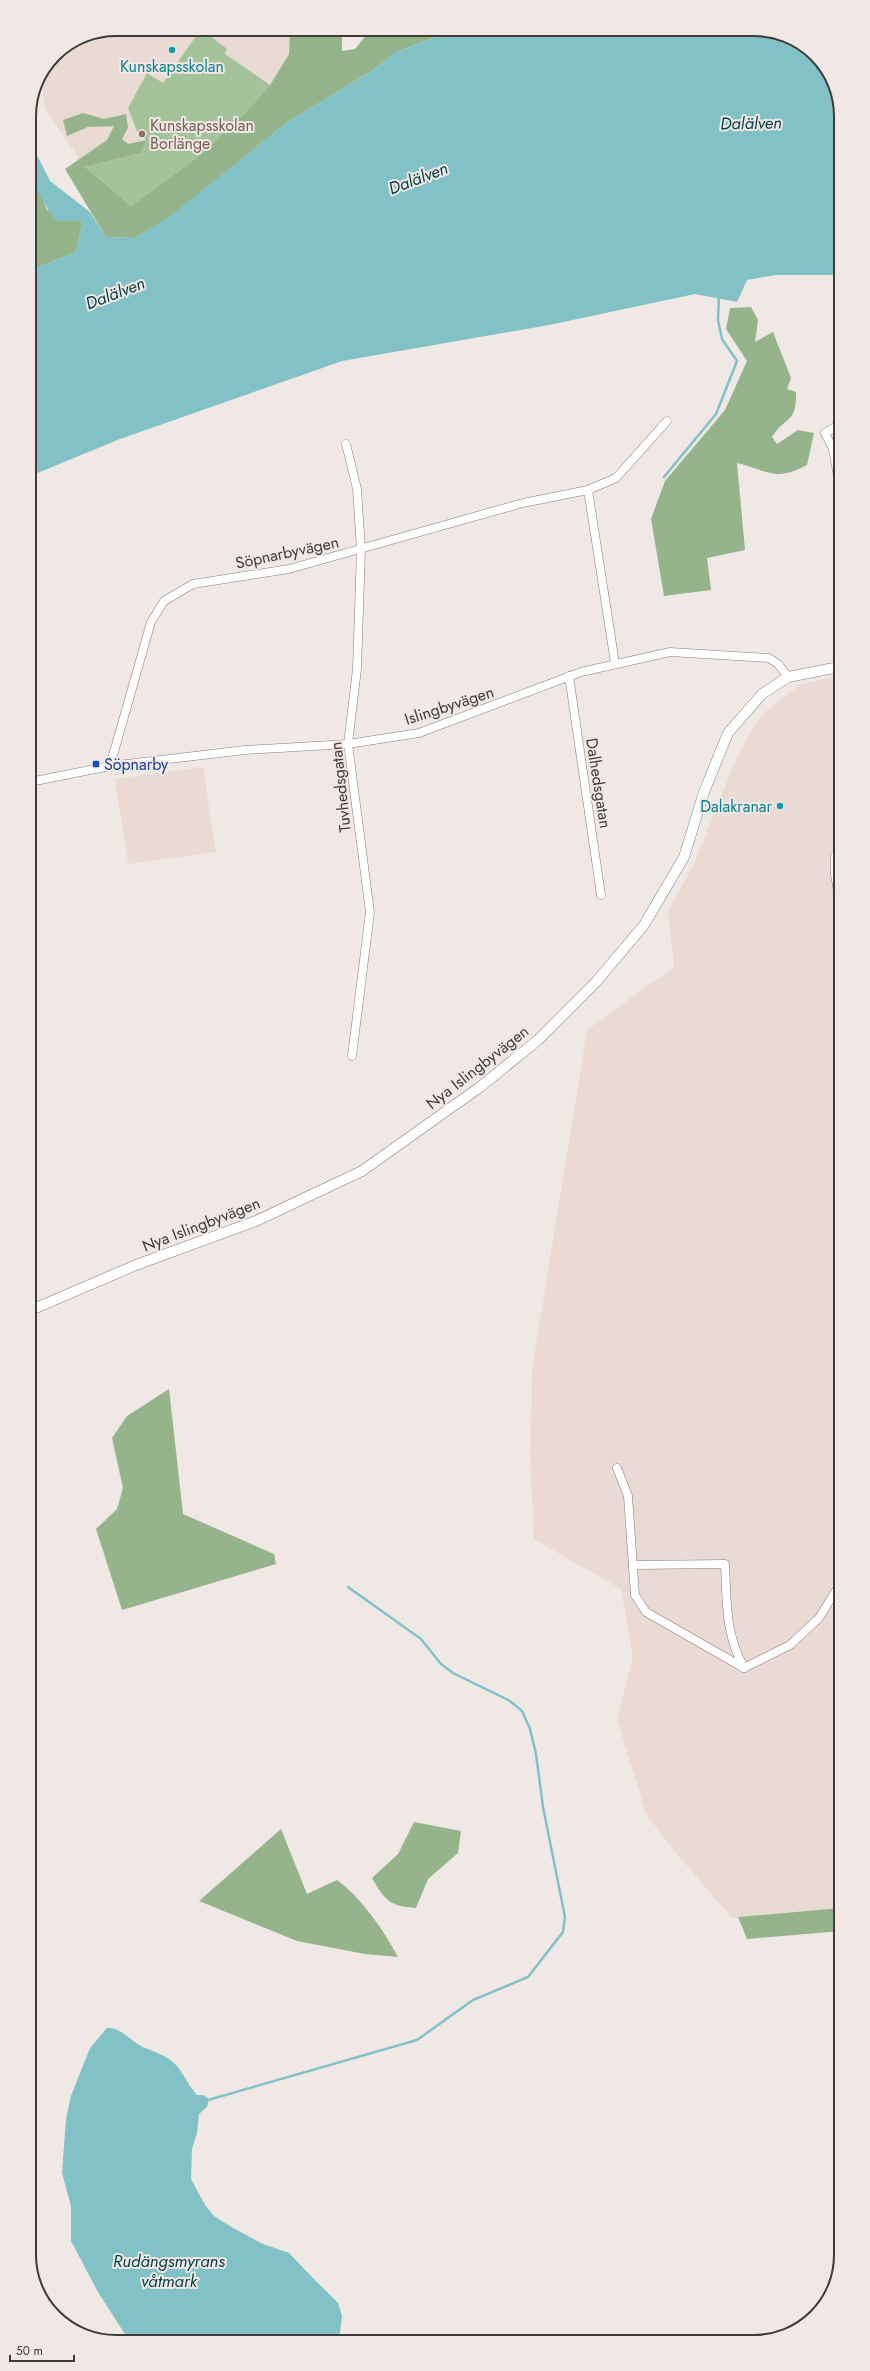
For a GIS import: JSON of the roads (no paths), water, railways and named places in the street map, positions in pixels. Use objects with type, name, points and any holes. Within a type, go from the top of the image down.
[{"type":"street","name":"Söpnarbyvägen","points":[[110,766],[151,622],[164,601],[193,584],[289,569],[523,504],[588,490],[616,478],[667,421]]},
{"type":"street","points":[[834,427],[825,433],[833,449],[834,456]]},
{"type":"street","name":"Tuvhedsgatan","points":[[346,444],[357,489],[361,549],[357,669],[348,744],[370,912],[352,1056]]},
{"type":"street","points":[[588,490],[615,663]]},
{"type":"street","name":"Islingbyvägen","points":[[36,781],[110,766],[245,750],[348,744],[419,733],[568,676],[615,663],[670,652],[769,658],[778,664],[788,677]]},
{"type":"street","points":[[788,677],[834,668]]},
{"type":"street","name":"Dalhedsgatan","points":[[568,676],[602,895]]},
{"type":"street","name":"Nya Islingbyvägen","points":[[36,1308],[136,1265],[256,1221],[362,1171],[480,1087],[538,1040],[596,982],[644,925],[684,857],[704,792],[728,733],[762,694],[788,677]]},
{"type":"street","points":[[617,1468],[628,1496],[636,1595],[646,1612],[744,1668]]},
{"type":"street","points":[[633,1564],[725,1564],[728,1622],[734,1649],[744,1668]]},
{"type":"street","points":[[744,1668],[790,1645],[819,1618],[834,1594]]},
{"type":"water","name":"Dalälven","points":[[438,36],[759,36],[785,42],[803,52],[818,67],[828,85],[831,95],[834,116],[834,275],[776,275],[747,280],[737,302],[695,294],[549,325],[342,361],[120,439],[36,474],[36,268],[76,252],[83,221],[57,221],[51,213],[36,185],[36,153],[50,181],[90,212],[106,237],[134,238],[169,217],[288,122],[375,69],[394,53]]},
{"type":"water","name":"Rudängsmyrans våtmark","points":[[107,2028],[116,2029],[139,2045],[173,2062],[197,2095],[203,2095],[209,2099],[207,2107],[199,2114],[197,2133],[192,2149],[191,2179],[205,2205],[214,2216],[233,2228],[263,2244],[289,2253],[338,2303],[342,2316],[340,2335],[126,2335],[98,2292],[71,2241],[71,2206],[62,2173],[66,2119],[71,2096],[90,2048]]},
{"type":"waterway","points":[[664,477],[716,414],[737,361],[722,339],[718,320],[719,295]]},
{"type":"waterway","points":[[208,2100],[417,2040],[473,2000],[528,1977],[563,1932],[565,1917],[543,1807],[536,1754],[530,1729],[522,1711],[510,1701],[453,1673],[441,1664],[421,1639],[348,1587]]},
{"type":"place","name":"Kunskapsskolan","points":[[172,50]]},
{"type":"place","name":"Kunskapsskolan Borlänge","points":[[142,134]]},
{"type":"place","name":"Söpnarby","points":[[96,764]]},
{"type":"place","name":"Dalakranar","points":[[780,806]]}]
